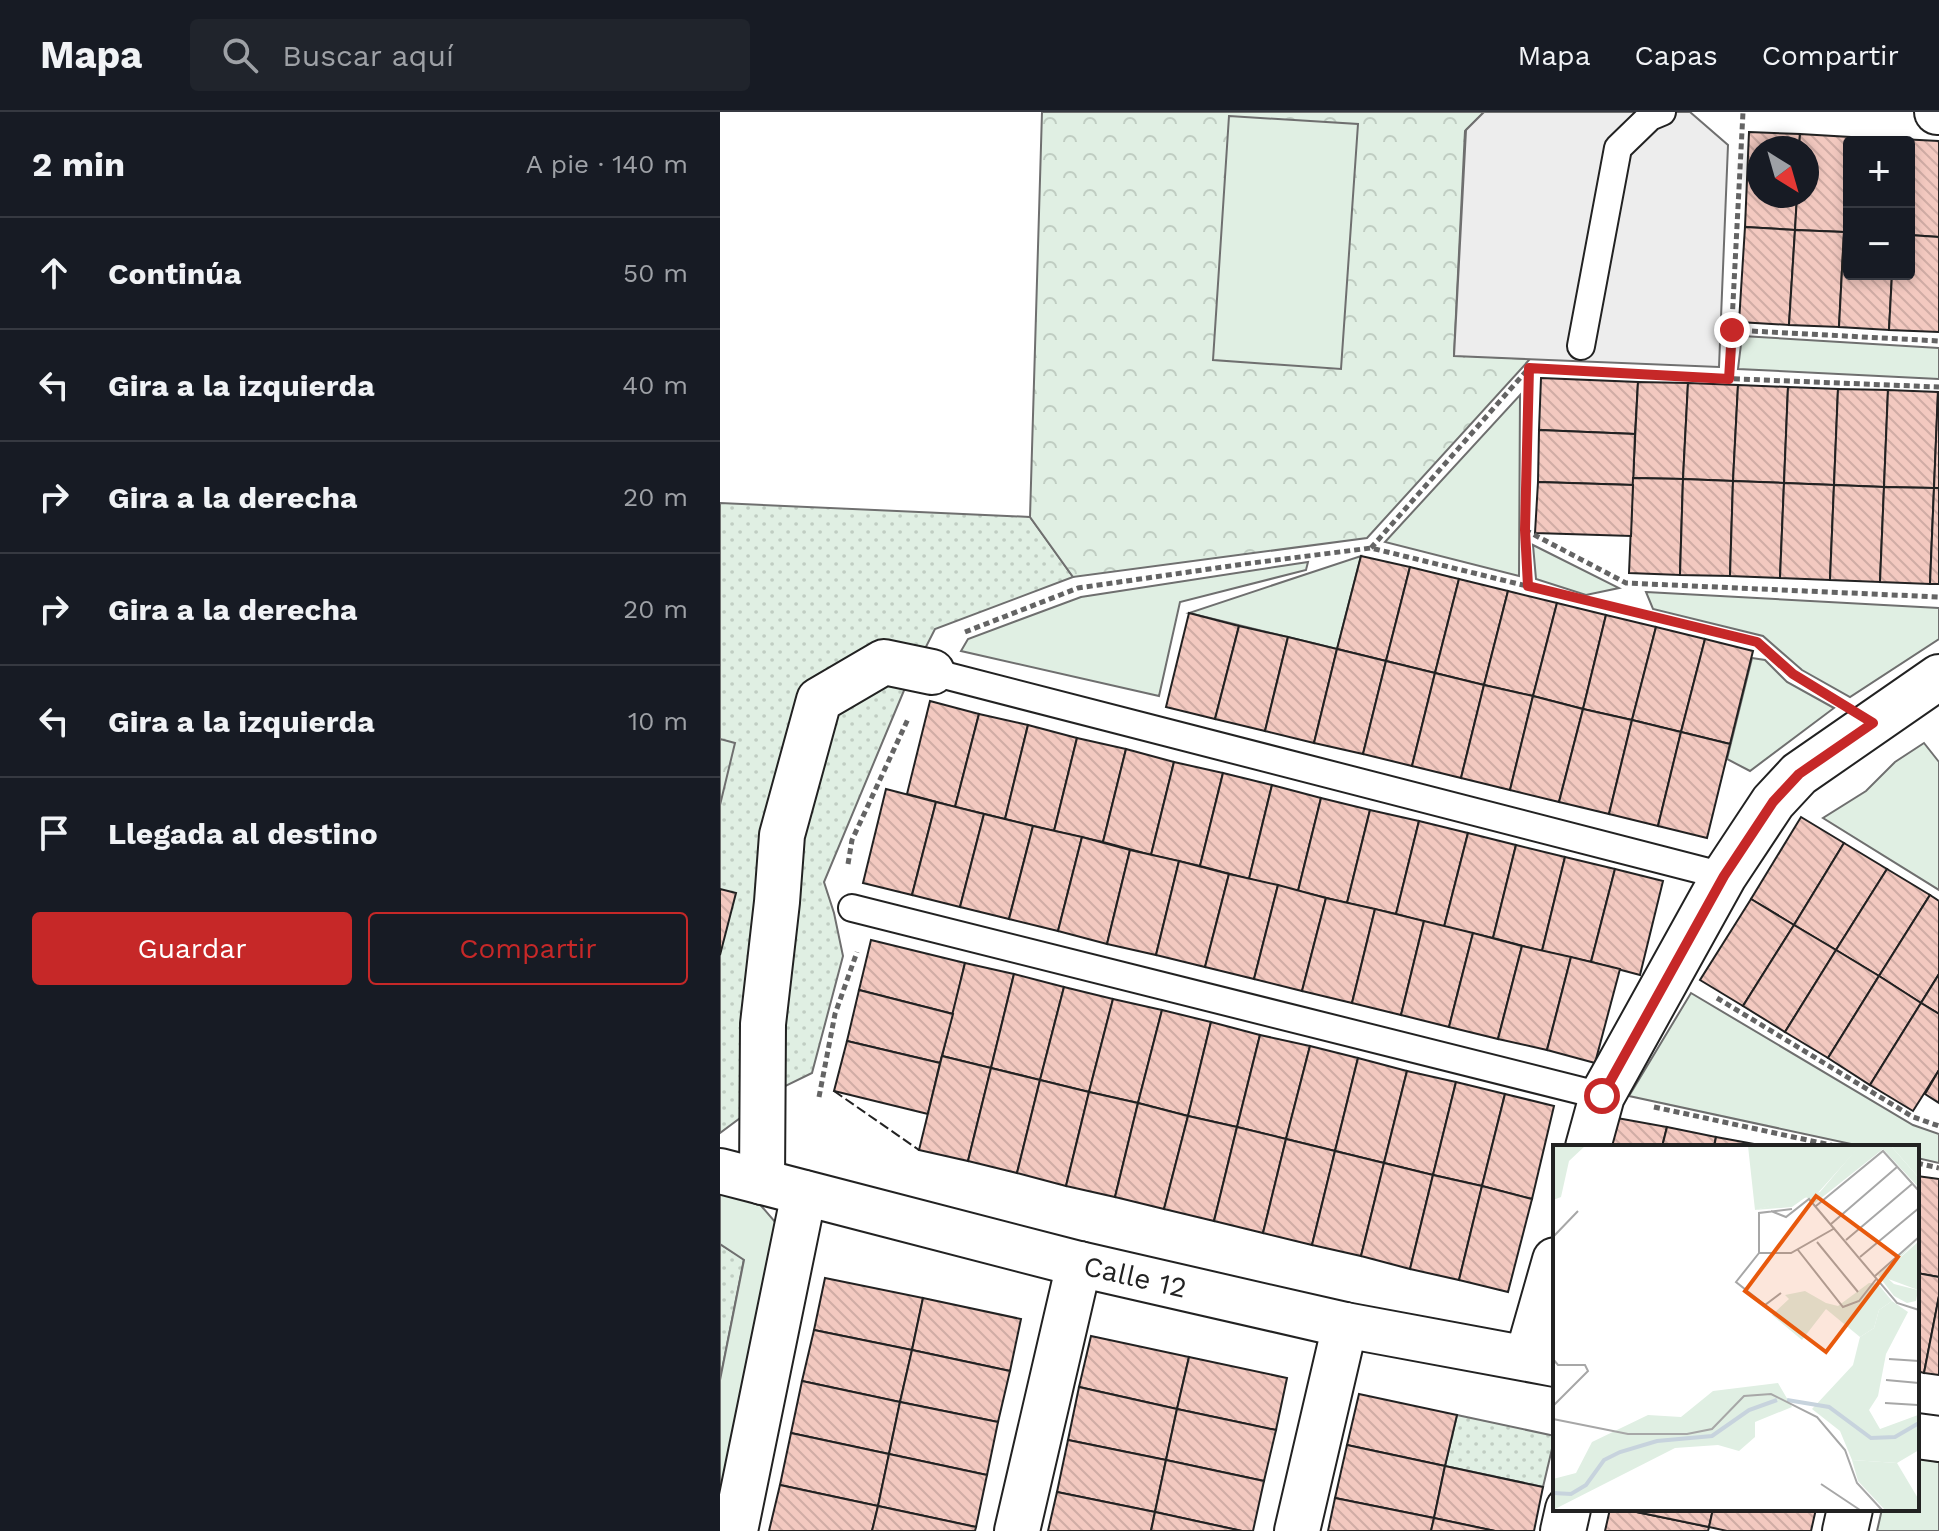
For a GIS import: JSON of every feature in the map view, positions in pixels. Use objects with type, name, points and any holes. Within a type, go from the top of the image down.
[{"type":"street","points":[[762,1182],[763,1024],[782,835],[819,700],[884,662],[932,672]]},
{"type":"street","points":[[1589,1145],[1602,1096],[1724,876],[1773,802],[1799,774],[1939,677]]},
{"type":"street","name":"Calle 12","points":[[720,1171],[1079,1264],[1345,1325],[1541,1361]]},
{"type":"street","points":[[735,1531],[804,1193]]},
{"type":"street","points":[[1017,1531],[1079,1264]]},
{"type":"street","points":[[1541,1361],[1553,1274]]},
{"type":"street","points":[[1297,1531],[1345,1325]]},
{"type":"street","points":[[1919,1436],[1939,1439]]},
{"type":"street","points":[[1563,1531],[1568,1511]]},
{"type":"street","points":[[1845,1531],[1850,1511]]},
{"type":"lane","points":[[1581,346],[1618,148],[1650,117],[1662,112]]},
{"type":"lane","points":[[932,672],[1724,876]]},
{"type":"lane","points":[[852,908],[1602,1096]]},
{"type":"path","points":[[1729,379],[1743,112]]},
{"type":"path","points":[[1732,330],[1939,341]]},
{"type":"path","points":[[1529,368],[1555,370]]},
{"type":"path","points":[[1528,586],[1525,530],[1529,368]]},
{"type":"path","points":[[1371,548],[1529,368]]},
{"type":"path","points":[[1610,373],[1939,387]]},
{"type":"path","points":[[1525,530],[1626,583],[1939,597]]},
{"type":"path","points":[[956,636],[1078,588],[1371,548],[1757,642],[1793,674],[1873,723]]},
{"type":"path","points":[[1671,970],[1913,1117],[1939,1126]]},
{"type":"path","points":[[1602,1096],[1831,1145]]},
{"type":"path","points":[[1919,1163],[1939,1168]]},
{"type":"green space","points":[[1042,112],[1484,112],[1465,131],[1454,355],[1530,359],[1367,538],[1073,577],[1030,517]]},
{"type":"green space","points":[[1229,116],[1358,124],[1341,369],[1213,360]]},
{"type":"green space","points":[[1742,336],[1939,348],[1939,379],[1738,369]]},
{"type":"green space","points":[[1520,395],[1519,576],[1385,542]]},
{"type":"green space","points":[[720,503],[1030,517],[1073,577],[935,629],[905,688],[824,882],[843,956],[812,1073],[779,1089],[720,1133]]},
{"type":"green space","points":[[1533,545],[1619,588],[1586,595],[1536,579]]},
{"type":"green space","points":[[1361,556],[1337,649],[1189,613]]},
{"type":"green space","points":[[1308,562],[1306,570],[1180,602],[1159,696],[961,651],[968,639],[1081,597]]},
{"type":"green space","points":[[1646,592],[1939,608],[1939,639],[1850,697],[1802,670],[1763,636],[1653,609]]},
{"type":"green space","points":[[1752,658],[1765,660],[1787,682],[1834,708],[1750,771],[1727,759]]},
{"type":"green space","points":[[720,739],[735,743],[720,805]]},
{"type":"green space","points":[[1924,743],[1939,762],[1939,890],[1823,818],[1866,791],[1895,762]]},
{"type":"green space","points":[[1691,993],[1913,1125],[1939,1134],[1939,1163],[1919,1158],[1919,1145],[1856,1145],[1629,1096]]},
{"type":"green space","points":[[720,1192],[757,1201],[776,1223],[720,1504],[720,1380],[744,1260],[720,1244]]},
{"type":"green space","points":[[720,1244],[744,1259],[720,1380]]},
{"type":"green space","points":[[1457,1415],[1553,1436],[1543,1487],[1445,1466]]},
{"type":"green space","points":[[1919,1458],[1939,1462],[1939,1531],[1877,1531],[1882,1511],[1919,1511]]},
{"type":"shaded area","points":[[1484,112],[1690,112],[1728,145],[1719,367],[1454,356],[1466,130]]},
{"type":"building","points":[[1749,132],[1800,134],[1800,136],[1749,136]]},
{"type":"building","points":[[1800,134],[1843,137],[1843,232],[1795,230],[1796,208],[1819,208],[1819,136]]},
{"type":"building","points":[[1915,140],[1939,141],[1939,237],[1915,235]]},
{"type":"building","points":[[1747,180],[1747,208],[1796,208],[1795,230],[1745,227]]},
{"type":"building","points":[[1745,227],[1795,230],[1789,325],[1739,322]]},
{"type":"building","points":[[1795,230],[1843,232],[1839,327],[1789,325]]},
{"type":"building","points":[[1915,235],[1939,237],[1939,332],[1889,330],[1892,280],[1915,280]]},
{"type":"building","points":[[1843,251],[1843,280],[1892,280],[1889,330],[1839,327]]},
{"type":"building","points":[[1541,378],[1638,382],[1635,434],[1539,430]]},
{"type":"building","points":[[1638,382],[1688,383],[1683,479],[1633,478]]},
{"type":"building","points":[[1688,383],[1738,385],[1733,481],[1683,479]]},
{"type":"building","points":[[1738,385],[1788,387],[1784,483],[1733,481]]},
{"type":"building","points":[[1788,387],[1838,389],[1834,485],[1784,483]]},
{"type":"building","points":[[1838,389],[1888,390],[1884,487],[1834,485]]},
{"type":"building","points":[[1888,390],[1938,392],[1934,488],[1884,487]]},
{"type":"building","points":[[1938,392],[1939,488],[1934,488]]},
{"type":"building","points":[[1539,430],[1635,434],[1633,485],[1538,482]]},
{"type":"building","points":[[1633,478],[1683,479],[1680,575],[1629,573]]},
{"type":"building","points":[[1683,479],[1733,481],[1730,576],[1680,575]]},
{"type":"building","points":[[1733,481],[1784,483],[1780,578],[1730,576]]},
{"type":"building","points":[[1538,482],[1633,485],[1631,536],[1535,533]]},
{"type":"building","points":[[1784,483],[1834,485],[1830,580],[1780,578]]},
{"type":"building","points":[[1834,485],[1884,487],[1880,582],[1830,580]]},
{"type":"building","points":[[1884,487],[1934,488],[1930,584],[1880,582]]},
{"type":"building","points":[[1934,488],[1939,488],[1939,584],[1930,584]]},
{"type":"building","points":[[1361,556],[1410,567],[1386,661],[1337,649]]},
{"type":"building","points":[[1410,567],[1459,579],[1435,673],[1386,661]]},
{"type":"building","points":[[1459,579],[1508,591],[1484,685],[1435,673]]},
{"type":"building","points":[[1508,591],[1557,603],[1533,696],[1484,685]]},
{"type":"building","points":[[1557,603],[1606,615],[1583,709],[1533,696]]},
{"type":"building","points":[[1189,613],[1239,626],[1215,719],[1166,707]]},
{"type":"building","points":[[1606,615],[1656,627],[1632,720],[1583,709]]},
{"type":"building","points":[[1239,626],[1288,637],[1265,731],[1215,719]]},
{"type":"building","points":[[1656,627],[1705,639],[1681,732],[1632,720]]},
{"type":"building","points":[[1288,637],[1337,649],[1314,743],[1265,731]]},
{"type":"building","points":[[1705,639],[1753,651],[1730,744],[1681,732]]},
{"type":"building","points":[[1337,649],[1386,661],[1363,754],[1314,743]]},
{"type":"building","points":[[1386,661],[1435,673],[1412,766],[1363,754]]},
{"type":"building","points":[[1435,673],[1484,685],[1461,778],[1412,766]]},
{"type":"building","points":[[1484,685],[1533,696],[1510,790],[1461,778]]},
{"type":"building","points":[[1533,696],[1583,709],[1559,802],[1510,790]]},
{"type":"building","points":[[930,701],[979,714],[955,807],[907,794]]},
{"type":"building","points":[[1583,709],[1632,720],[1609,814],[1559,802]]},
{"type":"building","points":[[979,714],[1028,725],[1005,819],[955,807]]},
{"type":"building","points":[[1632,720],[1681,732],[1658,826],[1609,814]]},
{"type":"building","points":[[1028,725],[1077,738],[1054,831],[1005,819]]},
{"type":"building","points":[[1681,732],[1730,744],[1707,838],[1658,826]]},
{"type":"building","points":[[1077,738],[1126,749],[1103,842],[1054,831]]},
{"type":"building","points":[[1126,749],[1174,762],[1151,855],[1103,842]]},
{"type":"building","points":[[1174,762],[1223,773],[1200,866],[1151,855]]},
{"type":"building","points":[[1223,773],[1272,785],[1249,879],[1200,866]]},
{"type":"building","points":[[1272,785],[1321,798],[1298,891],[1249,879]]},
{"type":"building","points":[[886,789],[936,802],[912,895],[863,883]]},
{"type":"building","points":[[1321,798],[1370,810],[1347,903],[1298,891]]},
{"type":"building","points":[[936,802],[984,814],[960,907],[912,895]]},
{"type":"building","points":[[1370,810],[1419,821],[1396,914],[1347,903]]},
{"type":"building","points":[[984,814],[1033,826],[1009,919],[960,907]]},
{"type":"building","points":[[1801,817],[1844,843],[1794,925],[1751,899]]},
{"type":"building","points":[[1419,821],[1468,833],[1444,927],[1396,914]]},
{"type":"building","points":[[1033,826],[1082,837],[1058,931],[1009,919]]},
{"type":"building","points":[[1468,833],[1516,845],[1493,938],[1444,927]]},
{"type":"building","points":[[1082,837],[1130,850],[1107,944],[1058,931]]},
{"type":"building","points":[[1844,843],[1887,869],[1836,950],[1794,925]]},
{"type":"building","points":[[1516,845],[1565,857],[1542,951],[1493,938]]},
{"type":"building","points":[[1130,850],[1179,861],[1156,955],[1107,944]]},
{"type":"building","points":[[1565,857],[1615,869],[1591,962],[1542,951]]},
{"type":"building","points":[[1179,861],[1229,874],[1205,967],[1156,955]]},
{"type":"building","points":[[1615,869],[1663,881],[1640,975],[1591,962]]},
{"type":"building","points":[[1887,869],[1930,895],[1879,976],[1836,950]]},
{"type":"building","points":[[1229,874],[1278,885],[1254,979],[1205,967]]},
{"type":"building","points":[[1278,885],[1326,898],[1302,991],[1254,979]]},
{"type":"building","points":[[720,889],[736,893],[720,955]]},
{"type":"building","points":[[1930,895],[1939,901],[1939,974],[1921,1003],[1879,976]]},
{"type":"building","points":[[1326,898],[1375,909],[1352,1003],[1302,991]]},
{"type":"building","points":[[1751,899],[1794,925],[1743,1006],[1700,980]]},
{"type":"building","points":[[1375,909],[1424,921],[1401,1015],[1352,1003]]},
{"type":"building","points":[[1424,921],[1473,933],[1449,1027],[1401,1015]]},
{"type":"building","points":[[1794,925],[1836,950],[1785,1032],[1743,1006]]},
{"type":"building","points":[[1473,933],[1522,946],[1498,1039],[1449,1027]]},
{"type":"building","points":[[871,940],[965,963],[953,1014],[859,990]]},
{"type":"building","points":[[1522,946],[1571,957],[1547,1050],[1498,1039]]},
{"type":"building","points":[[1836,950],[1879,976],[1828,1058],[1785,1032]]},
{"type":"building","points":[[1571,957],[1620,969],[1595,1063],[1547,1050]]},
{"type":"building","points":[[965,963],[1014,974],[991,1068],[942,1056]]},
{"type":"building","points":[[1014,974],[1064,987],[1040,1080],[991,1068]]},
{"type":"building","points":[[1939,974],[1939,1014],[1921,1003]]},
{"type":"building","points":[[1879,976],[1921,1003],[1870,1085],[1828,1058]]},
{"type":"building","points":[[1064,987],[1113,999],[1089,1092],[1040,1080]]},
{"type":"building","points":[[859,990],[953,1014],[940,1063],[847,1041]]},
{"type":"building","points":[[1113,999],[1162,1010],[1138,1103],[1089,1092]]},
{"type":"building","points":[[1921,1003],[1939,1014],[1939,1070],[1913,1111],[1870,1085]]},
{"type":"building","points":[[1162,1010],[1211,1022],[1188,1116],[1138,1103]]},
{"type":"building","points":[[1211,1022],[1260,1035],[1237,1127],[1188,1116]]},
{"type":"building","points":[[1260,1035],[1310,1046],[1286,1139],[1237,1127]]},
{"type":"building","points":[[847,1041],[940,1063],[928,1114],[834,1091]]},
{"type":"building","points":[[1310,1046],[1358,1058],[1335,1151],[1286,1139]]},
{"type":"building","points":[[942,1056],[991,1068],[968,1161],[919,1150]]},
{"type":"building","points":[[1358,1058],[1407,1071],[1384,1163],[1335,1151]]},
{"type":"building","points":[[991,1068],[1040,1080],[1017,1173],[968,1161]]},
{"type":"building","points":[[1939,1070],[1939,1103],[1925,1094]]},
{"type":"building","points":[[1407,1071],[1456,1082],[1433,1175],[1384,1163]]},
{"type":"building","points":[[1040,1080],[1089,1092],[1066,1186],[1017,1173]]},
{"type":"building","points":[[1456,1082],[1505,1094],[1482,1186],[1433,1175]]},
{"type":"building","points":[[1089,1092],[1138,1103],[1115,1197],[1066,1186]]},
{"type":"building","points":[[1505,1094],[1554,1106],[1532,1199],[1482,1186]]},
{"type":"building","points":[[1138,1103],[1188,1116],[1164,1209],[1115,1197]]},
{"type":"building","points":[[1188,1116],[1237,1127],[1214,1221],[1164,1209]]},
{"type":"building","points":[[1617,1118],[1667,1127],[1662,1145],[1611,1145]]},
{"type":"building","points":[[1237,1127],[1286,1139],[1263,1233],[1214,1221]]},
{"type":"building","points":[[1667,1127],[1716,1137],[1714,1145],[1662,1145]]},
{"type":"building","points":[[1716,1137],[1760,1145],[1714,1145]]},
{"type":"building","points":[[1286,1139],[1335,1151],[1312,1245],[1263,1233]]},
{"type":"building","points":[[1335,1151],[1384,1163],[1361,1256],[1312,1245]]},
{"type":"building","points":[[1384,1163],[1433,1175],[1410,1269],[1361,1256]]},
{"type":"building","points":[[1433,1175],[1482,1186],[1459,1280],[1410,1269]]},
{"type":"building","points":[[1919,1176],[1939,1179],[1939,1277],[1919,1273]]},
{"type":"building","points":[[1482,1186],[1532,1199],[1508,1292],[1459,1280]]},
{"type":"building","points":[[1919,1273],[1939,1277],[1939,1296],[1924,1373],[1919,1372]]},
{"type":"building","points":[[825,1278],[923,1298],[912,1350],[814,1330]]},
{"type":"building","points":[[1939,1296],[1939,1375],[1924,1373]]},
{"type":"building","points":[[923,1298],[1021,1319],[1010,1371],[912,1350]]},
{"type":"building","points":[[814,1330],[912,1350],[900,1402],[802,1381]]},
{"type":"building","points":[[1091,1336],[1189,1357],[1177,1409],[1079,1387]]},
{"type":"building","points":[[912,1350],[1010,1371],[998,1422],[900,1402]]},
{"type":"building","points":[[1189,1357],[1287,1378],[1276,1430],[1177,1409]]},
{"type":"building","points":[[802,1381],[900,1402],[889,1454],[791,1433]]},
{"type":"building","points":[[1079,1387],[1177,1409],[1166,1460],[1068,1440]]},
{"type":"building","points":[[1359,1394],[1457,1415],[1445,1466],[1347,1445]]},
{"type":"building","points":[[900,1402],[998,1422],[987,1475],[889,1454]]},
{"type":"building","points":[[1177,1409],[1276,1430],[1264,1481],[1166,1460]]},
{"type":"building","points":[[791,1433],[889,1454],[878,1506],[780,1485]]},
{"type":"building","points":[[1068,1440],[1166,1460],[1155,1512],[1057,1492]]},
{"type":"building","points":[[1347,1445],[1445,1466],[1434,1518],[1335,1498]]},
{"type":"building","points":[[889,1454],[987,1475],[976,1527],[878,1506]]},
{"type":"building","points":[[1166,1460],[1264,1481],[1253,1531],[1155,1512]]},
{"type":"building","points":[[1445,1466],[1543,1487],[1534,1531],[1495,1531],[1434,1518]]},
{"type":"building","points":[[780,1485],[878,1506],[872,1531],[769,1531]]},
{"type":"building","points":[[1057,1492],[1155,1512],[1151,1531],[1048,1531]]},
{"type":"building","points":[[1335,1498],[1434,1518],[1431,1531],[1328,1531]]},
{"type":"building","points":[[878,1506],[976,1527],[975,1531],[872,1531]]},
{"type":"building","points":[[1610,1511],[1632,1511],[1709,1527],[1708,1531],[1605,1531]]},
{"type":"building","points":[[1632,1511],[1713,1511],[1709,1527]]},
{"type":"building","points":[[1713,1511],[1816,1511],[1811,1531],[1727,1531],[1709,1527]]},
{"type":"building","points":[[1155,1512],[1242,1531],[1151,1531]]},
{"type":"building","points":[[1434,1518],[1495,1531],[1431,1531]]},
{"type":"fence","points":[[834,1091],[919,1150]]},
{"type":"route","points":[[1602,1096],[1724,876],[1773,802],[1799,774],[1873,723],[1793,674],[1757,642],[1528,586],[1525,530],[1529,368],[1729,379],[1732,330]]}]
